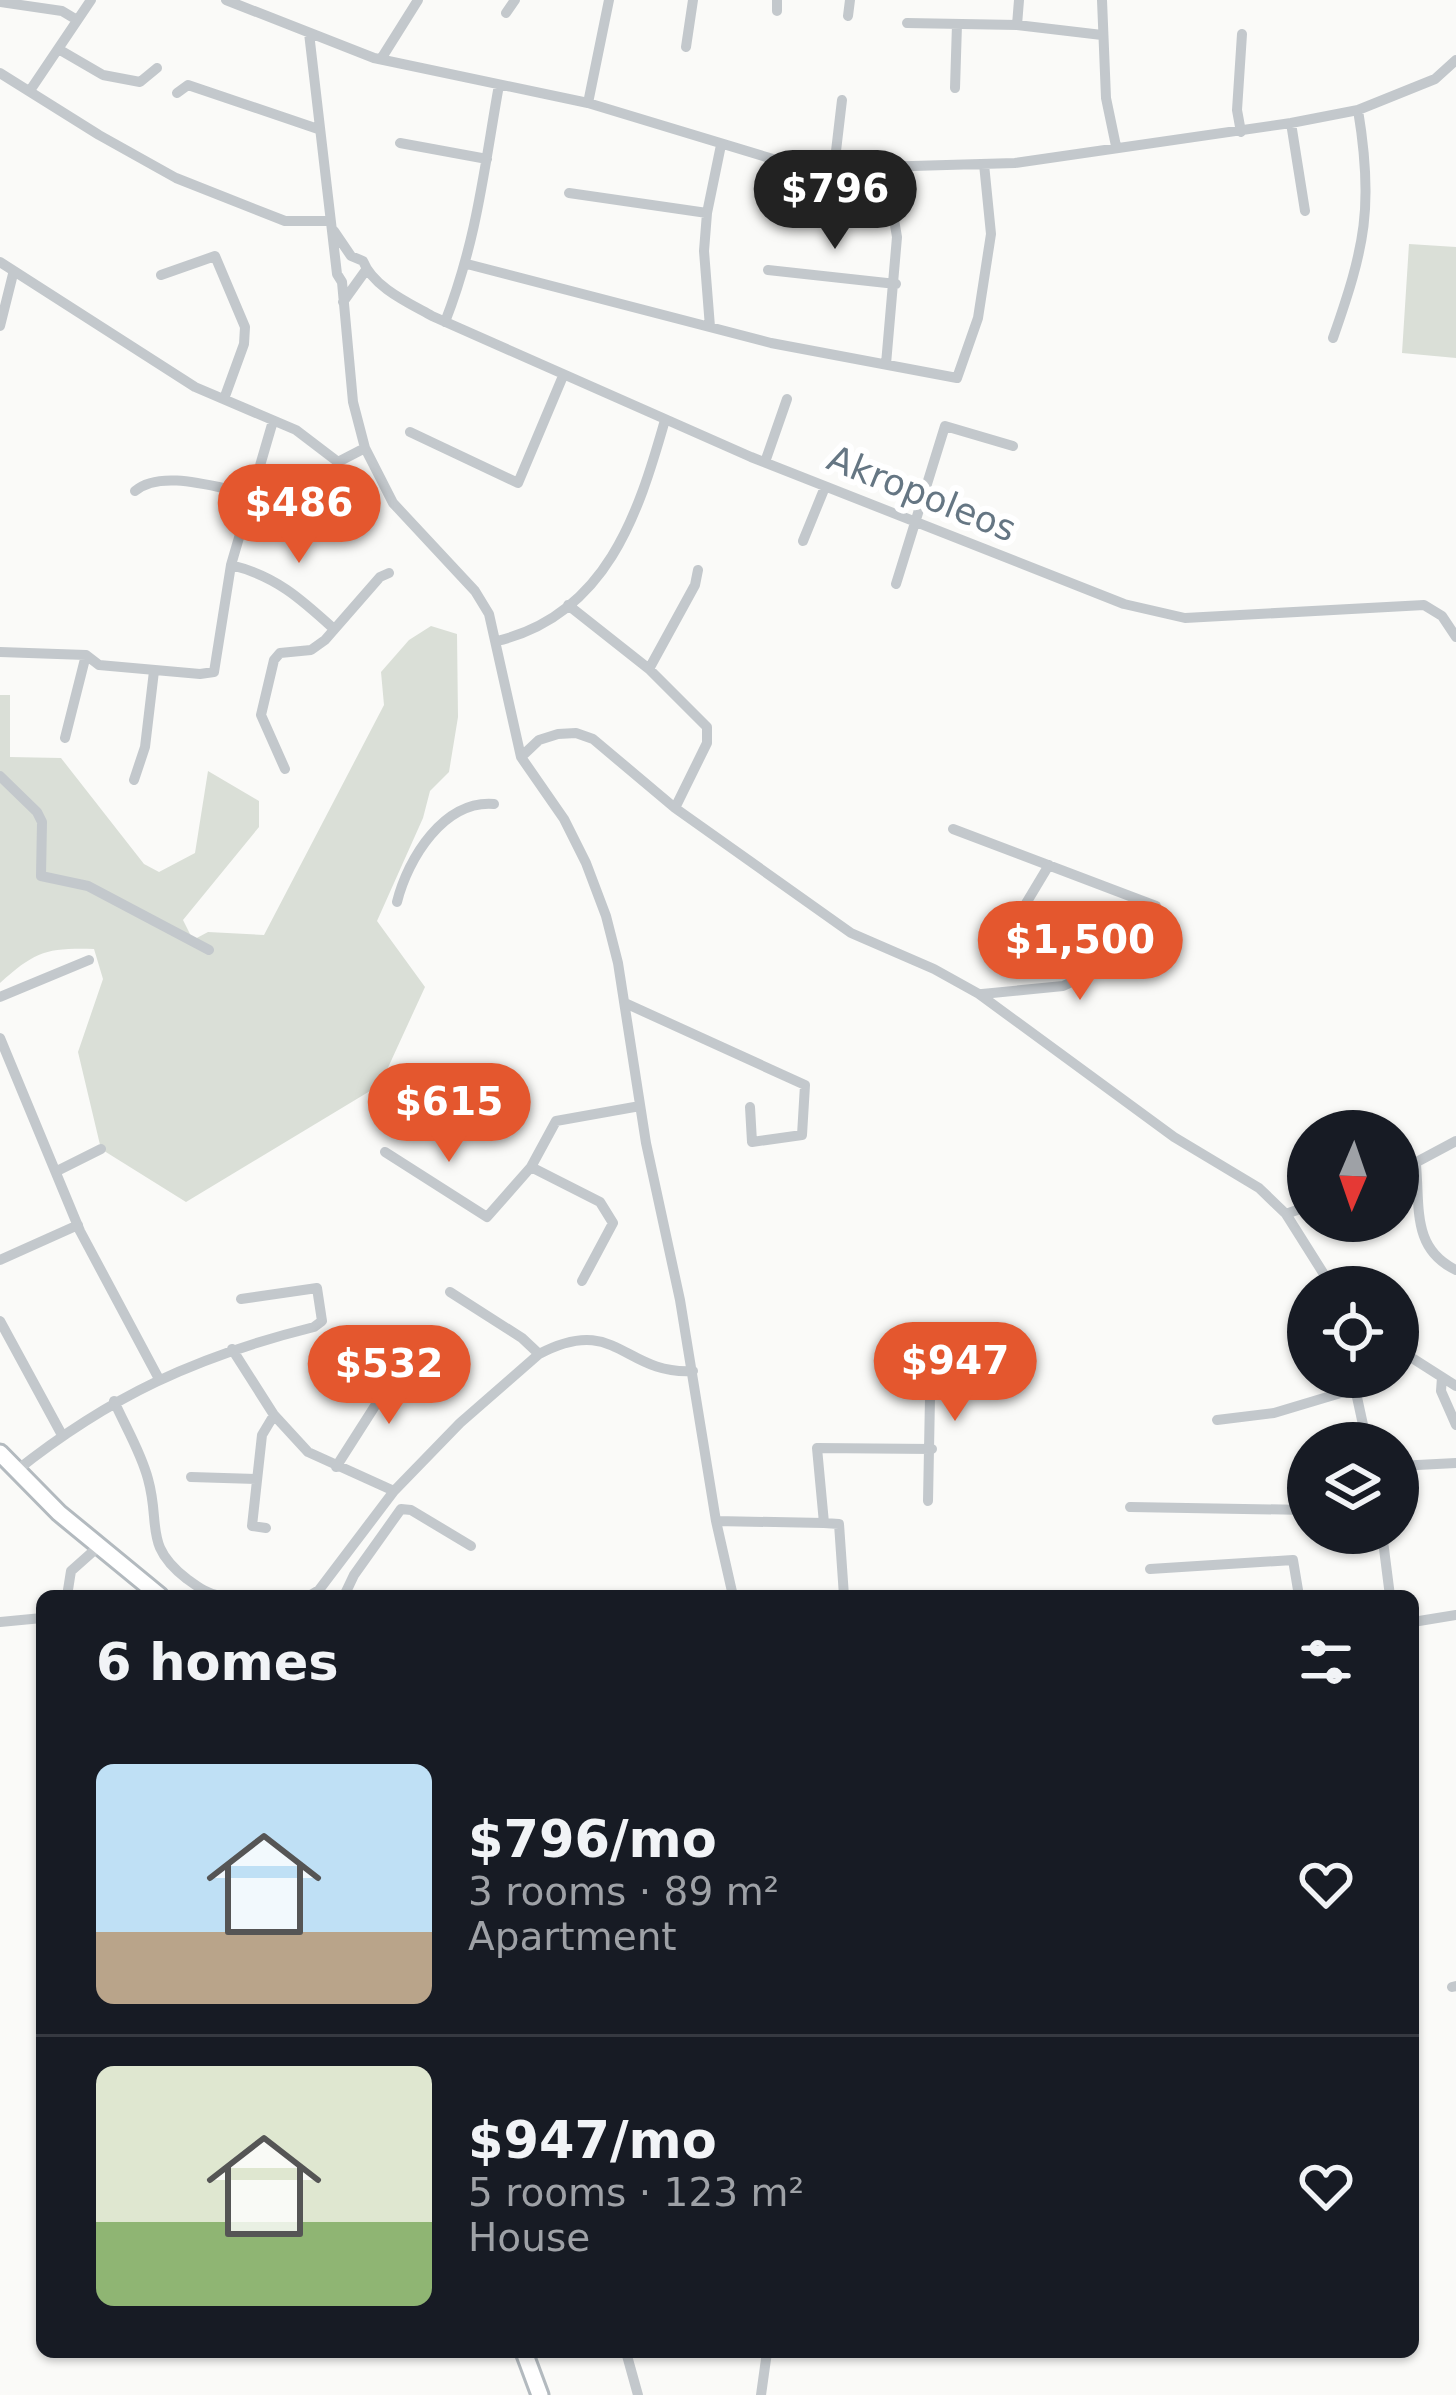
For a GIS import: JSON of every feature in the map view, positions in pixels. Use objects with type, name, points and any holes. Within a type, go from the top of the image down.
[{"type":"main road","points":[[0,1453],[98,1547],[152,1590]]},
{"type":"main road","points":[[526,2358],[540,2395]]},
{"type":"street","points":[[31,89],[91,0]]},
{"type":"street","points":[[226,0],[381,59],[588,103],[773,159],[834,168],[1020,162],[1241,132],[1358,110],[1435,79],[1456,60]]},
{"type":"street","points":[[381,59],[418,0]]},
{"type":"street","points":[[506,13],[514,0]]},
{"type":"street","points":[[588,103],[608,0]]},
{"type":"street","points":[[686,47],[693,0]]},
{"type":"street","points":[[848,16],[850,0]]},
{"type":"street","points":[[1017,25],[1018,0]]},
{"type":"street","points":[[1102,0],[1106,98],[1116,146]]},
{"type":"street","points":[[0,2],[62,11],[77,20]]},
{"type":"street","points":[[908,23],[1017,25],[1102,35]]},
{"type":"street","points":[[955,88],[956,24]]},
{"type":"street","points":[[309,33],[337,274],[357,279],[341,304],[353,402],[364,448],[393,503],[475,591],[497,641],[521,757],[564,819],[606,916],[732,1590]]},
{"type":"street","points":[[1241,132],[1237,110],[1242,34]]},
{"type":"street","points":[[60,50],[103,75],[140,82],[157,68]]},
{"type":"street","points":[[0,73],[176,178],[285,221],[331,224]]},
{"type":"street","points":[[177,92],[188,85],[318,129]]},
{"type":"street","points":[[446,322],[467,264],[500,85]]},
{"type":"street","points":[[834,168],[842,100]]},
{"type":"street","points":[[1333,338],[1367,223],[1367,175],[1358,110]]},
{"type":"street","points":[[1291,123],[1305,212]]},
{"type":"street","points":[[400,142],[487,159]]},
{"type":"street","points":[[710,327],[704,250],[721,145]]},
{"type":"street","points":[[467,264],[710,327],[957,377],[979,318],[992,234],[984,164]]},
{"type":"street","points":[[885,167],[897,237],[886,364]]},
{"type":"street","points":[[569,193],[707,212]]},
{"type":"street","name":"Akropoleos","points":[[331,224],[351,256],[362,261],[357,279],[384,286],[446,322],[914,524],[1156,614],[1216,617],[1424,605],[1442,616],[1456,637]]},
{"type":"street","points":[[161,275],[215,256],[244,327],[244,344],[224,400]]},
{"type":"street","points":[[338,265],[351,256]]},
{"type":"street","points":[[0,262],[195,387],[296,430],[338,461],[364,448]]},
{"type":"street","points":[[768,270],[896,284]]},
{"type":"street","points":[[0,326],[13,274]]},
{"type":"street","points":[[410,432],[518,483],[563,376]]},
{"type":"street","points":[[765,462],[787,400]]},
{"type":"street","points":[[497,641],[559,614],[616,554],[647,485],[665,420]]},
{"type":"street","points":[[0,652],[86,655],[99,665],[214,672],[231,565],[273,421]]},
{"type":"street","points":[[896,584],[945,426],[1013,446]]},
{"type":"street","points":[[135,491],[145,482],[165,478],[254,494]]},
{"type":"street","points":[[803,541],[825,487]]},
{"type":"street","points":[[231,565],[264,573],[284,584],[334,629]]},
{"type":"street","points":[[650,669],[695,585],[698,570]]},
{"type":"street","points":[[285,769],[261,715],[274,659],[280,653],[311,650],[388,573]]},
{"type":"street","points":[[568,605],[650,669],[707,727],[707,743],[675,808]]},
{"type":"street","points":[[65,738],[86,655]]},
{"type":"street","points":[[134,780],[145,746],[154,670]]},
{"type":"street","points":[[521,757],[538,740],[576,733],[593,740],[675,808],[851,933],[979,994],[1174,1137],[1259,1188],[1286,1214],[1319,1266]]},
{"type":"street","points":[[0,776],[37,812],[41,875],[88,886],[209,950]]},
{"type":"street","points":[[397,902],[406,871],[425,843],[466,806],[494,804]]},
{"type":"street","points":[[953,829],[1156,906],[1164,940],[1063,986],[979,994]]},
{"type":"street","points":[[1022,910],[1049,865]]},
{"type":"street","points":[[0,997],[89,960]]},
{"type":"street","points":[[625,1003],[805,1085],[802,1136],[752,1142],[750,1107]]},
{"type":"street","points":[[0,1038],[78,1226],[159,1379]]},
{"type":"street","points":[[385,1152],[487,1217],[531,1167],[556,1120],[640,1106]]},
{"type":"street","points":[[1419,1163],[1456,1141]]},
{"type":"street","points":[[57,1172],[100,1149]]},
{"type":"street","points":[[531,1167],[600,1202],[613,1223],[582,1281]]},
{"type":"street","points":[[1419,1188],[1427,1248],[1435,1259],[1456,1270]]},
{"type":"street","points":[[0,1260],[78,1226]]},
{"type":"street","points":[[16,1471],[114,1401],[232,1349],[322,1321],[317,1288],[241,1299]]},
{"type":"street","points":[[450,1292],[539,1354]]},
{"type":"street","points":[[0,1321],[62,1435]]},
{"type":"street","points":[[319,1590],[394,1491],[460,1423],[539,1354],[563,1342],[605,1340],[654,1368],[693,1371]]},
{"type":"street","points":[[928,1501],[931,1346]]},
{"type":"street","points":[[232,1349],[274,1415],[308,1452],[394,1491]]},
{"type":"street","points":[[336,1467],[403,1362]]},
{"type":"street","points":[[1419,1363],[1456,1385]]},
{"type":"street","points":[[1442,1377],[1441,1391],[1456,1425]]},
{"type":"street","points":[[1216,1420],[1274,1412],[1321,1398]]},
{"type":"street","points":[[114,1401],[147,1475],[156,1543],[164,1559],[204,1590]]},
{"type":"street","points":[[266,1528],[252,1526],[262,1435],[274,1415]]},
{"type":"street","points":[[824,1523],[817,1448],[932,1449]]},
{"type":"street","points":[[1419,1465],[1456,1463]]},
{"type":"street","points":[[191,1477],[257,1479]]},
{"type":"street","points":[[1130,1507],[1287,1510]]},
{"type":"street","points":[[347,1590],[401,1509],[411,1510],[471,1546]]},
{"type":"street","points":[[716,1521],[839,1524],[844,1590]]},
{"type":"street","points":[[68,1590],[71,1571],[98,1547]]},
{"type":"street","points":[[1385,1554],[1389,1590]]},
{"type":"street","points":[[1150,1568],[1293,1560],[1298,1590]]},
{"type":"street","points":[[1419,1621],[1456,1615]]},
{"type":"street","points":[[0,1622],[36,1619]]},
{"type":"street","points":[[627,2358],[638,2395]]},
{"type":"street","points":[[761,2395],[766,2358]]},
{"type":"shaded area","points":[[1409,244],[1456,247],[1456,358],[1402,353]]},
{"type":"shaded area","points":[[431,626],[457,634],[458,717],[449,772],[430,791],[423,818],[377,921],[425,987],[380,1085],[186,1202],[101,1149],[78,1052],[103,979],[94,949],[42,954],[0,983],[0,695],[10,695],[10,757],[61,758],[144,864],[159,872],[195,853],[208,771],[259,801],[259,827],[183,920],[193,940],[208,932],[264,935],[384,705],[381,672],[409,640]]}]
